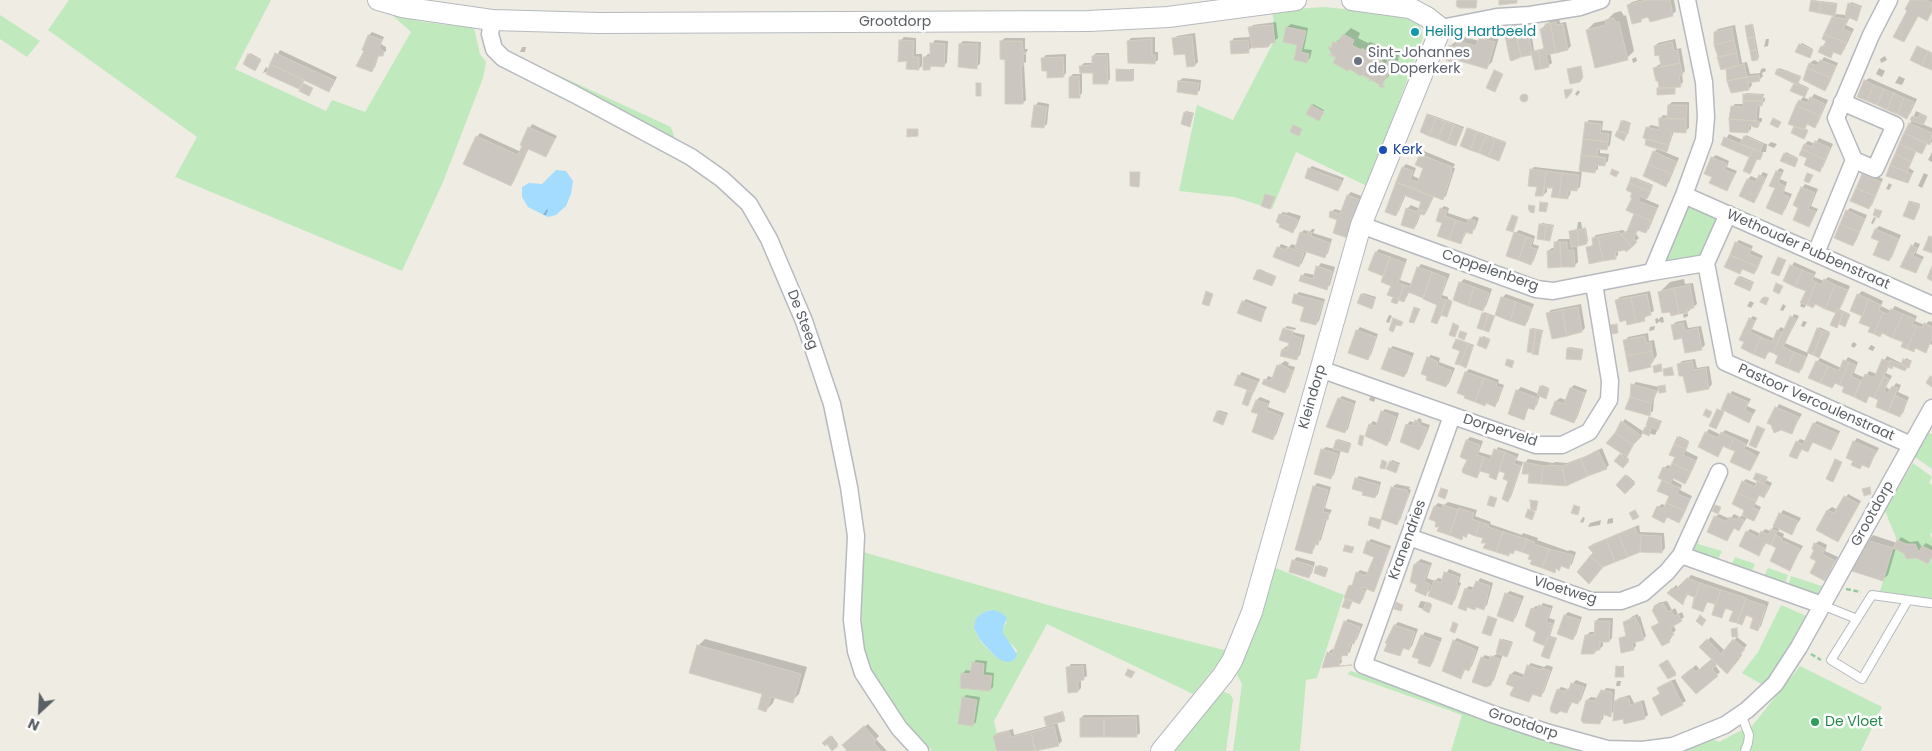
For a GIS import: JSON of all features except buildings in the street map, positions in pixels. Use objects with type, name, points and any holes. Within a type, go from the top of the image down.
[{"type":"street","name":"Grootdorp","points":[[378,0],[402,6],[492,20],[598,23],[1080,22],[1168,17],[1296,0]]},
{"type":"street","points":[[1352,0],[1410,8],[1427,17],[1441,28],[1496,18],[1580,7],[1601,0]]},
{"type":"street","points":[[1652,272],[1684,195],[1704,140],[1706,117],[1704,82],[1687,0]]},
{"type":"street","points":[[1842,102],[1895,125],[1876,169],[1854,160],[1836,118],[1842,102],[1871,35],[1889,0]]},
{"type":"street","name":"De Steeg","points":[[492,20],[490,34],[494,49],[503,58],[691,157],[722,178],[749,204],[769,240],[804,321],[832,404],[849,487],[856,536],[852,620],[856,650],[863,673],[899,728],[920,751]]},
{"type":"street","name":"Kleindorp","points":[[1161,751],[1223,675],[1232,660],[1252,612],[1361,225],[1441,28]]},
{"type":"street","points":[[1816,253],[1854,160]]},
{"type":"street","name":"Wethouder Pubbenstraat","points":[[1684,195],[1932,305]]},
{"type":"street","points":[[1706,263],[1728,214]]},
{"type":"street","name":"Coppelenberg","points":[[1361,225],[1536,290],[1553,291],[1706,263]]},
{"type":"street","name":"Pastoor Vercoulenstraat","points":[[1706,263],[1725,362],[1911,445]]},
{"type":"street","name":"Dorperveld","points":[[1320,369],[1536,445],[1562,446],[1589,432],[1609,400],[1610,381],[1594,284]]},
{"type":"street","name":"Grootdorp","points":[[1363,665],[1492,714],[1607,749],[1642,750],[1674,746],[1725,725],[1741,714],[1775,684],[1799,647],[1932,408]]},
{"type":"street","name":"Kranendries","points":[[1363,665],[1452,416]]},
{"type":"street","name":"Vloetweg","points":[[1409,537],[1591,601],[1601,603],[1621,601],[1644,593],[1681,556],[1719,472]]},
{"type":"street","points":[[1681,556],[1822,605]]},
{"type":"lane","points":[[1908,600],[1862,679],[1831,660],[1872,595],[1930,603]]},
{"type":"lane","points":[[1822,605],[1857,619]]},
{"type":"lane","points":[[1741,714],[1748,735],[1745,751]]},
{"type":"path","points":[[1833,586],[1872,595]]},
{"type":"path","points":[[1799,647],[1825,663],[1831,660]]},
{"type":"green space","points":[[69,0],[271,0],[235,69],[326,111],[332,100],[365,112],[411,32],[392,15],[424,22],[474,28],[480,54],[486,62],[483,78],[443,182],[402,271],[175,177],[197,137],[48,30]]},
{"type":"green space","points":[[1325,7],[1389,14],[1415,21],[1421,29],[1423,38],[1367,186],[1296,152],[1272,209],[1234,197],[1179,191],[1197,105],[1233,120],[1274,41],[1273,13],[1294,9]]},
{"type":"green space","points":[[0,15],[40,41],[27,57],[0,39]]},
{"type":"green space","points":[[547,72],[558,75],[671,127],[675,139]]},
{"type":"green space","points":[[1696,207],[1713,215],[1715,219],[1715,225],[1701,255],[1697,258],[1664,262],[1683,212],[1689,208]]},
{"type":"green space","points":[[1929,433],[1932,434],[1932,469],[1915,457]]},
{"type":"green space","points":[[1913,463],[1932,477],[1929,483],[1932,485],[1932,532],[1930,535],[1932,538],[1932,551],[1922,546],[1919,552],[1915,544],[1906,544],[1897,540],[1885,511]]},
{"type":"green space","points":[[1699,540],[1698,544],[1722,551],[1716,563],[1694,551],[1694,542]]},
{"type":"green space","points":[[1893,548],[1903,553],[1907,559],[1916,558],[1928,564],[1932,555],[1932,600],[1880,591]]},
{"type":"green space","points":[[863,552],[1055,607],[1228,651],[1193,694],[1047,624],[994,721],[1001,751],[932,751],[910,727],[878,685],[867,661],[861,640]],"holes":[[[994,610],[1007,622],[1003,628],[1003,633],[1005,638],[1017,650],[1015,659],[996,657],[980,641],[974,628],[978,616],[986,611]]]},
{"type":"green space","points":[[1735,557],[1755,564],[1750,575],[1730,568]]},
{"type":"green space","points":[[1273,567],[1344,595],[1317,678],[1306,680],[1300,751],[1233,751],[1242,684],[1237,675],[1238,664]]},
{"type":"green space","points":[[1768,568],[1788,575],[1784,587],[1762,580]]},
{"type":"green space","points":[[1791,576],[1828,588],[1823,596],[1787,588]]},
{"type":"green space","points":[[1781,605],[1809,617],[1772,672],[1773,675],[1763,685],[1742,673],[1758,652]]},
{"type":"green space","name":"De Vloet","points":[[1800,666],[1882,707],[1861,751],[1665,751],[1709,738],[1719,742],[1744,729],[1748,731]]},
{"type":"green space","points":[[1351,671],[1542,737],[1596,751],[1451,751],[1462,715],[1347,674]]},
{"type":"green space","points":[[1224,692],[1230,694],[1233,699],[1226,751],[1170,751],[1217,694]]},
{"type":"water","points":[[556,170],[566,171],[573,181],[571,194],[566,206],[556,215],[548,217],[528,207],[522,197],[522,187],[529,183],[542,184]]},
{"type":"water","points":[[994,610],[1002,613],[1007,618],[1003,633],[1017,654],[1015,659],[1010,662],[996,657],[980,640],[974,628],[978,616],[986,611]]},
{"type":"place","name":"Heilig Hartbeeld","points":[[1415,32]]},
{"type":"place","name":"Sint-Johannes de Doperkerk","points":[[1358,61]]},
{"type":"place","name":"Kerk","points":[[1383,150]]},
{"type":"place","name":"De Vloet","points":[[1815,722]]}]
